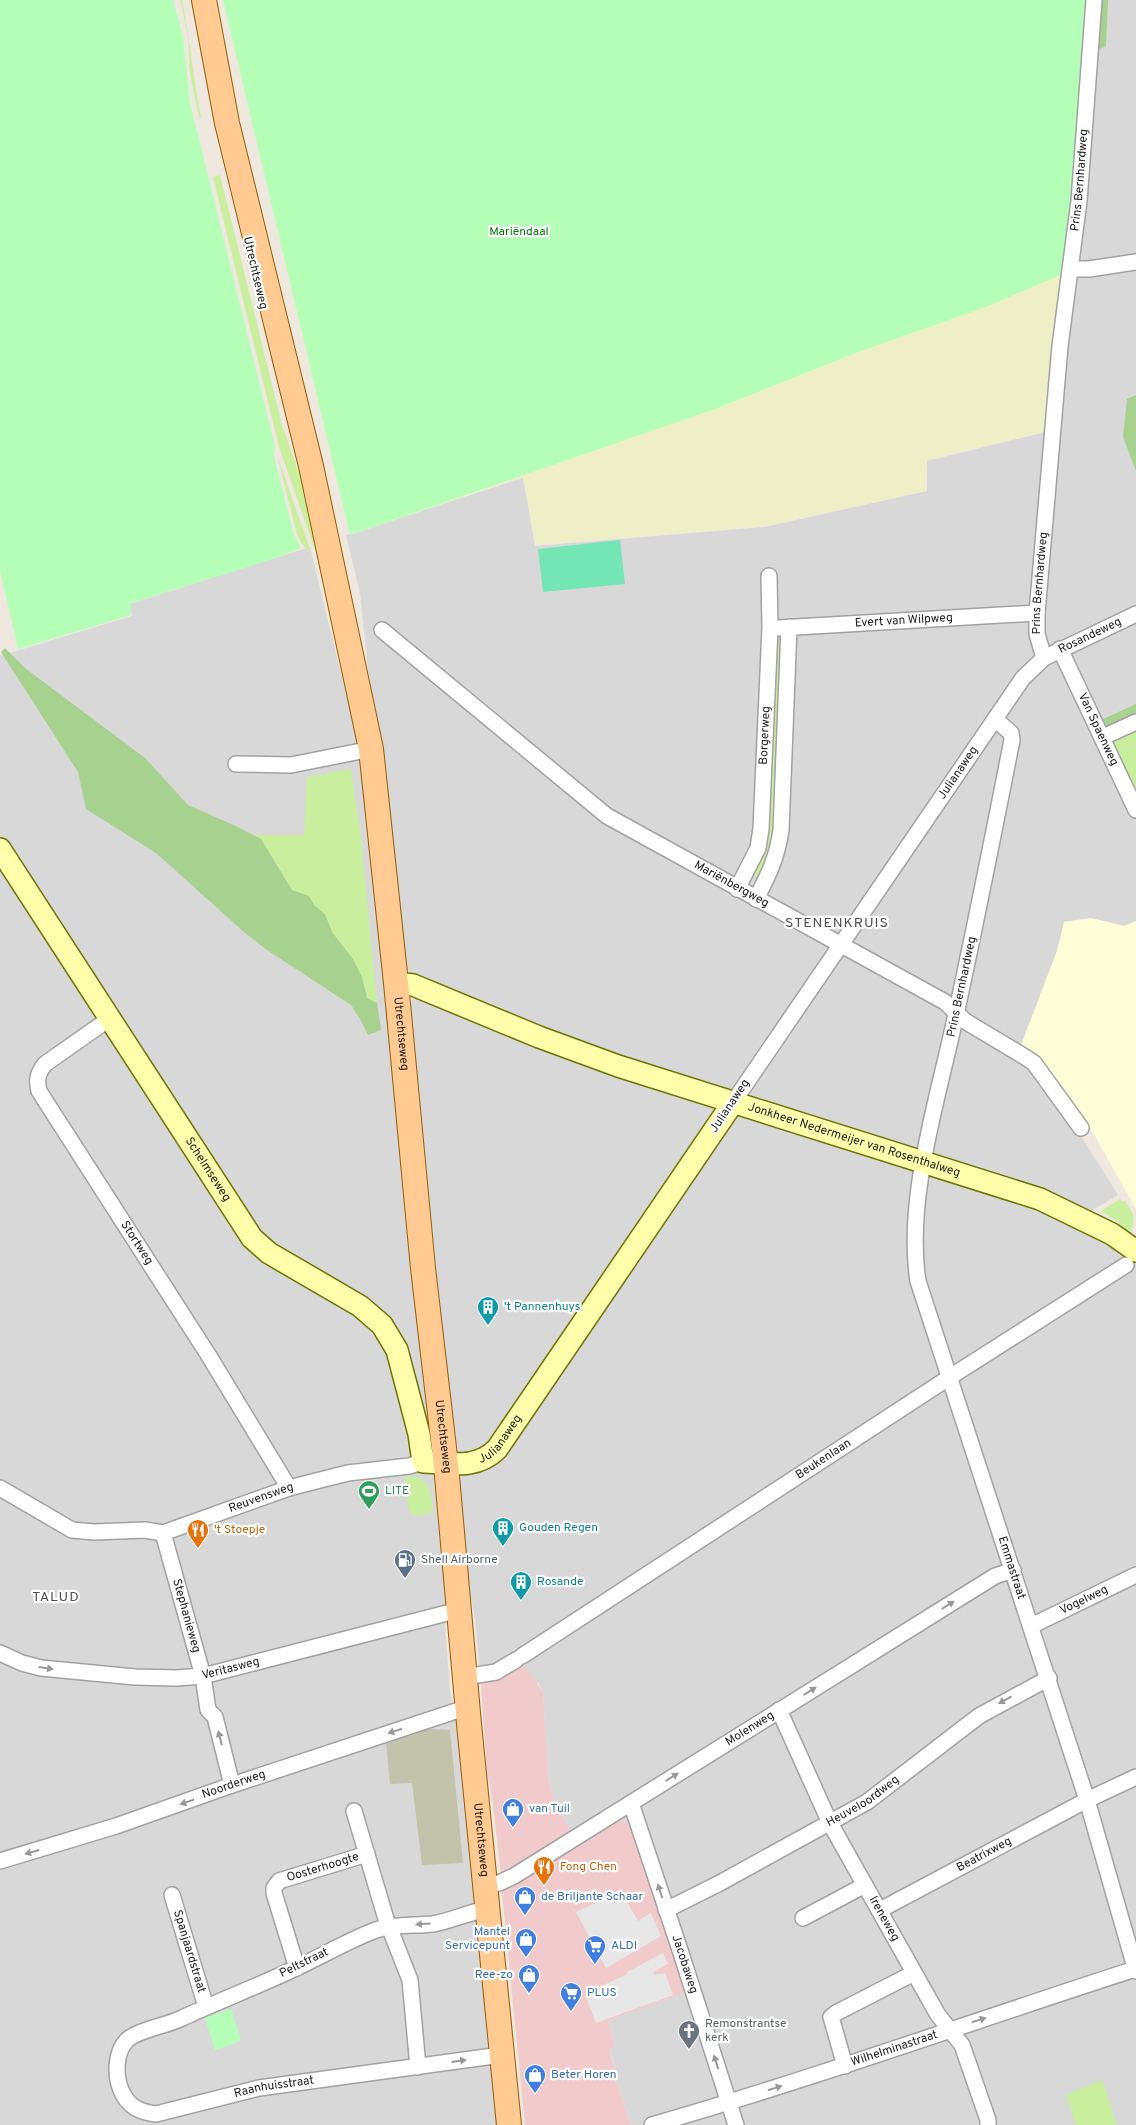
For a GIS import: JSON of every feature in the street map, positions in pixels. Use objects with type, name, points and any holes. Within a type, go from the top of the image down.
[{"type":"main road","name":"Utrechtseweg","points":[[189,0],[270,335],[271,369],[291,440],[327,543]]},
{"type":"main road","name":"Utrechtseweg","points":[[204,0],[227,123],[311,466],[371,749],[396,983],[423,1268],[435,1463],[459,1612],[509,2125]]},
{"type":"street","name":"Prins Bernhardweg","points":[[1044,658],[1037,634],[1037,614],[1060,346],[1072,269],[1079,201],[1094,0]]},
{"type":"street","points":[[1072,269],[1089,269],[1136,262]]},
{"type":"street","name":"Borgerweg","points":[[737,889],[758,848],[761,828],[770,628],[769,576]]},
{"type":"street","name":"Evert van Wilpweg","points":[[770,628],[1037,614]]},
{"type":"street","name":"Rosandeweg","points":[[1044,658],[1136,614]]},
{"type":"street","name":"Borgerweg","points":[[756,899],[778,853],[781,830],[789,627]]},
{"type":"street","name":"Mariënbergweg","points":[[382,630],[607,816],[945,1002],[965,1021],[1034,1063],[1081,1128]]},
{"type":"street","name":"Van Spaenweg","points":[[1060,649],[1136,810]]},
{"type":"street","points":[[995,719],[1024,678],[1044,658]]},
{"type":"street","name":"Prins Bernhardweg","points":[[923,1163],[957,1012],[1012,740],[1011,733],[995,719]]},
{"type":"street","name":"Julianaweg","points":[[435,1463],[476,1462],[498,1449],[995,719]]},
{"type":"street","points":[[1103,738],[1136,722]]},
{"type":"street","points":[[236,764],[291,765],[371,749]]},
{"type":"street","name":"Schelmseweg","points":[[0,849],[252,1238],[268,1253],[360,1306],[382,1325],[397,1350],[419,1434],[435,1463]]},
{"type":"street","name":"Jonkheer Nedermeijer van Rosenthalweg","points":[[396,983],[413,985],[539,1037],[609,1063],[732,1104],[1040,1199],[1112,1234],[1131,1258]]},
{"type":"street","name":"Stortweg","points":[[109,1019],[45,1064],[39,1072],[37,1081],[39,1091],[209,1356],[289,1488]]},
{"type":"street","name":"Emmastraat","points":[[923,1163],[914,1233],[918,1281],[1049,1678],[1087,1800],[1136,1970]]},
{"type":"street","name":"Beukenlaan","points":[[465,1677],[496,1672],[519,1658],[1131,1258]]},
{"type":"street","name":"Reuvensweg","points":[[0,1488],[72,1530],[94,1532],[145,1530],[163,1533],[289,1488],[348,1473],[435,1463]]},
{"type":"street","name":"Stephanieweg","points":[[163,1533],[203,1676],[208,1710],[214,1717],[232,1785]]},
{"type":"street","name":"Molenweg","points":[[485,1886],[499,1883],[514,1876],[995,1576],[1013,1570]]},
{"type":"street","name":"Vogelweg","points":[[1031,1626],[1136,1574]]},
{"type":"street","name":"Veritasweg","points":[[0,1653],[22,1663],[42,1668],[135,1677],[177,1678],[203,1676],[447,1613],[459,1612]]},
{"type":"street","name":"Heuveloordweg","points":[[666,1910],[867,1802],[978,1716],[1049,1678]]},
{"type":"street","name":"Noorderweg","points":[[0,1861],[116,1826],[232,1785],[468,1707]]},
{"type":"street","name":"Ireneweg","points":[[779,1710],[830,1822],[938,2015],[962,2045],[988,2120],[988,2125]]},
{"type":"street","name":"Beatrixweg","points":[[880,1910],[1087,1800],[1136,1778]]},
{"type":"street","name":"Jacobaweg","points":[[631,1803],[736,2125]]},
{"type":"street","points":[[354,1811],[389,1927],[410,1980],[418,2067]]},
{"type":"street","name":"Oosterhoogte","points":[[297,1968],[274,1893],[276,1884],[279,1880],[367,1854]]},
{"type":"street","points":[[803,1918],[865,1885]]},
{"type":"street","name":"Spanjaardstraat","points":[[172,1895],[206,2007]]},
{"type":"street","name":"Peltstraat","points":[[133,2107],[120,2089],[117,2078],[119,2053],[127,2040],[297,1968],[344,1944],[389,1927],[434,1924],[463,1914],[488,1909]]},
{"type":"street","name":"Wilhelminastraat","points":[[652,2125],[845,2066],[949,2030],[1136,1970]]},
{"type":"street","points":[[845,2066],[831,2017],[914,1972]]},
{"type":"street","name":"Raanhuisstraat","points":[[133,2107],[143,2112],[156,2114],[259,2088],[501,2055]]},
{"type":"shaded area","points":[[1101,0],[1136,0],[1136,921],[1124,926],[1091,918],[1064,922],[1057,951],[1020,1048],[1083,1139],[1118,1195],[1088,1213],[717,1092],[520,1019],[503,1008],[477,998],[457,994],[409,972],[406,969],[384,756],[370,688],[360,593],[346,535],[523,478],[535,546],[765,527],[927,491],[927,461],[1058,429],[1077,274]]},
{"type":"shaded area","points":[[310,547],[361,755],[424,1372],[446,1607],[445,1627],[450,1690],[461,1756],[498,2125],[0,2125],[0,656],[132,616],[130,604]]},
{"type":"shaded area","points":[[1091,918],[1124,926],[1136,921],[1136,1209],[1095,1136],[1069,1102],[1020,1048],[1057,951],[1064,922]]},
{"type":"shaded area","points":[[415,997],[1018,1199],[1136,1258],[1136,2125],[631,2125],[614,2073],[616,2072],[609,2048],[615,2046],[608,2021],[688,1991],[578,1842],[556,1807],[548,1776],[543,1692],[538,1683],[484,1681],[481,1684],[475,1620],[467,1577],[456,1441],[446,1369],[410,1002]]},
{"type":"shaded area","points":[[522,1662],[543,1692],[548,1776],[556,1807],[573,1834],[505,1873],[501,1873],[491,1790],[487,1774],[481,1684]]},
{"type":"shaded area","points":[[429,1729],[450,1730],[463,1863],[422,1865],[412,1783],[390,1784],[386,1742]]},
{"type":"shaded area","points":[[615,1821],[623,1821],[631,1825],[689,1991],[608,2021],[615,2046],[609,2049],[616,2073],[614,2073],[631,2125],[525,2125],[503,1889]]},
{"type":"shaded area","points":[[621,1891],[638,1921],[651,1913],[661,1936],[606,1968],[576,1912]]},
{"type":"shaded area","points":[[663,1953],[668,1964],[653,1972],[655,1975],[665,1973],[673,1995],[596,2023],[585,1994],[627,1974],[627,1972]]},
{"type":"green space","points":[[0,0],[173,0],[183,36],[190,103],[275,446],[274,456],[294,535],[301,548],[276,558],[131,603],[131,615],[18,649],[0,571]]},
{"type":"green space","points":[[180,0],[182,0],[188,35]]},
{"type":"green space","name":"Mariëndaal","points":[[223,0],[1089,0],[1065,273],[1048,431],[927,460],[926,491],[764,526],[536,545],[523,477],[350,535]]},
{"type":"green space","name":"Mariëndaal","points":[[223,0],[1089,0],[1065,273],[986,307],[858,352],[715,409],[350,535]]},
{"type":"green space","points":[[1098,0],[1108,0],[1106,46],[1094,52]]},
{"type":"green space","points":[[188,37],[196,88],[201,117],[199,117],[190,74]]},
{"type":"green space","points":[[220,175],[282,425],[311,507],[321,551],[316,553],[279,447],[213,177]]},
{"type":"green space","points":[[1136,395],[1136,471],[1123,437],[1127,399]]},
{"type":"green space","points":[[277,455],[311,552],[301,543],[297,534]]},
{"type":"green space","points":[[620,540],[625,584],[543,592],[538,549]]},
{"type":"green space","points":[[778,640],[783,641],[776,836],[758,878],[753,873],[774,642]]},
{"type":"green space","points":[[5,648],[25,668],[145,758],[188,805],[261,839],[292,890],[309,896],[314,905],[325,914],[332,932],[353,959],[362,977],[367,998],[377,1003],[381,1030],[368,1035],[351,1005],[267,950],[244,932],[156,853],[86,809],[78,772],[1,652]]},
{"type":"green space","points":[[1136,704],[1136,714],[1105,728],[1101,720]]},
{"type":"green space","points":[[1133,730],[1136,732],[1136,797],[1110,740]]},
{"type":"green space","points":[[351,769],[361,838],[377,1003],[367,998],[362,977],[332,932],[325,914],[314,905],[309,896],[292,890],[261,839],[254,835],[304,835],[307,777]]},
{"type":"green space","points":[[1120,1199],[1122,1202],[1125,1201],[1132,1213],[1134,1220],[1131,1233],[1121,1227],[1120,1223],[1101,1211]]},
{"type":"green space","points":[[413,1476],[423,1480],[429,1489],[433,1511],[428,1514],[411,1514],[403,1488],[406,1477]]},
{"type":"green space","points":[[231,2009],[241,2041],[215,2050],[205,2018]]},
{"type":"green space","points":[[1102,2080],[1117,2125],[1076,2125],[1066,2095]]},
{"type":"place","name":"'t Pannenhuys","points":[[488,1326]]},
{"type":"place","name":"LITE","points":[[369,1510]]},
{"type":"place","name":"Gouden Regen","points":[[503,1547]]},
{"type":"place","name":"'t Stoepje","points":[[198,1549]]},
{"type":"place","name":"Shell Airborne","points":[[405,1579]]},
{"type":"place","name":"Rosande","points":[[521,1601]]},
{"type":"place","name":"van Tuil","points":[[513,1828]]},
{"type":"place","name":"Fong Chen","points":[[544,1886]]},
{"type":"place","name":"de Briljante Schaar","points":[[525,1916]]},
{"type":"place","name":"Mantel Servicepunt","points":[[526,1958]]},
{"type":"place","name":"ALDI","points":[[595,1965]]},
{"type":"place","name":"Ree-zo","points":[[529,1994]]},
{"type":"place","name":"PLUS","points":[[571,2012]]},
{"type":"place","name":"Remonstrantse kerk","points":[[689,2050]]},
{"type":"place","name":"Beter Horen","points":[[535,2094]]},
{"type":"district","name":"STENENKRUIS","points":[[837,923]]},
{"type":"district","name":"TALUD","points":[[56,1597]]}]
